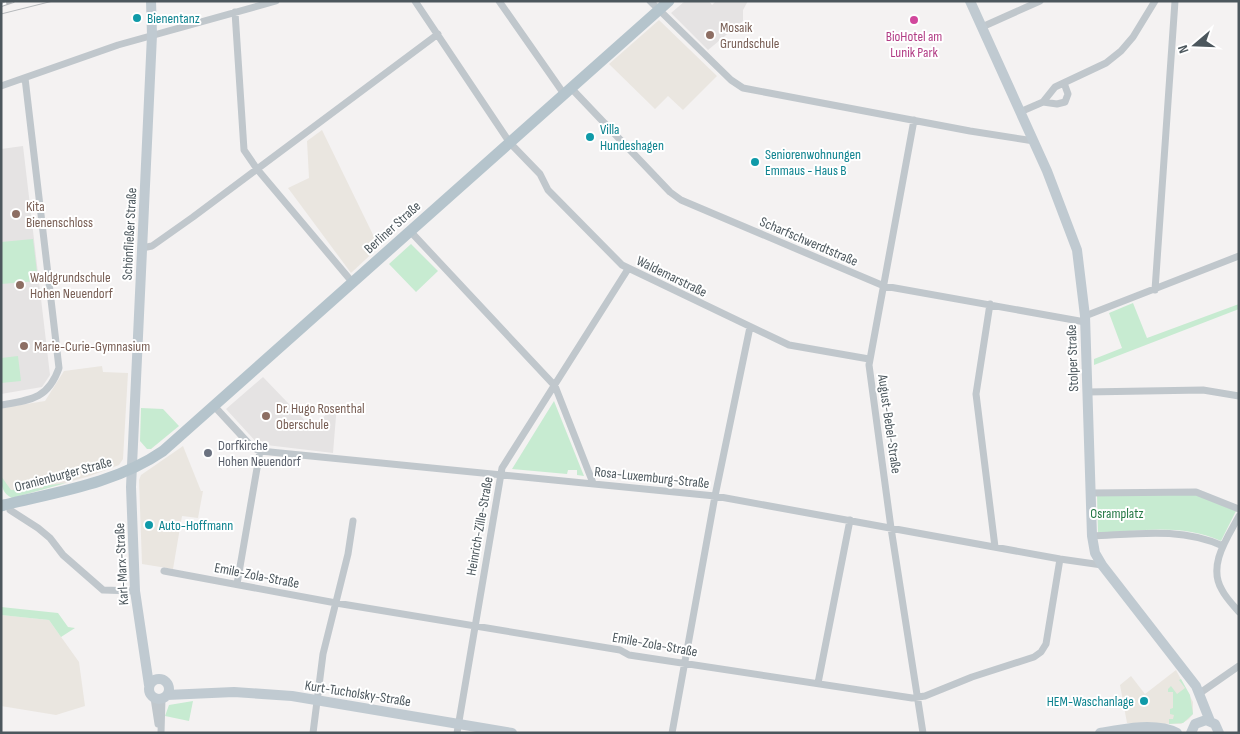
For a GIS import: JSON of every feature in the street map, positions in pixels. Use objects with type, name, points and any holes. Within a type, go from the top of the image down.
[{"type":"main road","name":"Schönfließer Straße","points":[[131,469],[152,35],[151,1]]},
{"type":"main road","name":"Berliner Straße","points":[[131,469],[163,451],[215,407],[669,1]]},
{"type":"main road","name":"Stolper Straße","points":[[970,1],[1034,141],[1073,238],[1080,263],[1085,319],[1092,536],[1095,552],[1102,565],[1184,669],[1201,697],[1210,721],[1215,724],[1219,733]]},
{"type":"main road","name":"Oranienburger Straße","points":[[5,504],[89,484],[131,469]]},
{"type":"main road","name":"Karl-Marx-Straße","points":[[131,469],[135,591],[144,657],[154,682],[150,694],[163,694],[164,681],[154,682]]},
{"type":"main road","name":"Kurt-Tucholsky-Straße","points":[[163,694],[254,693],[317,700],[458,728],[512,733]]},
{"type":"main road","points":[[1194,727],[1201,697]]},
{"type":"main road","points":[[1100,733],[1129,729],[1174,731],[1210,721]]},
{"type":"street","points":[[1,86],[152,35],[276,1]]},
{"type":"street","name":"Waldemarstraße","points":[[415,1],[510,143],[540,174],[548,190],[599,244],[628,269],[795,347],[869,359]]},
{"type":"street","name":"Scharfschwerdtstraße","points":[[499,1],[567,91],[674,197],[884,286],[1085,319]]},
{"type":"street","points":[[650,1],[731,80],[743,88],[1034,141]]},
{"type":"street","points":[[982,27],[1040,1]]},
{"type":"street","points":[[1043,102],[1050,91],[1106,63],[1121,51],[1133,37],[1155,1]]},
{"type":"street","points":[[1155,290],[1174,1]]},
{"type":"street","points":[[234,12],[244,150],[257,169],[353,283]]},
{"type":"street","points":[[142,248],[152,246],[438,34]]},
{"type":"street","points":[[1,405],[27,401],[45,392],[52,385],[59,368],[24,78]]},
{"type":"street","points":[[1020,112],[1043,102],[1057,104],[1065,102],[1068,94],[1064,83]]},
{"type":"street","name":"August-Bebel-Straße","points":[[914,120],[869,359],[891,528],[923,733]]},
{"type":"street","points":[[410,231],[555,386],[593,483]]},
{"type":"street","points":[[1085,319],[1239,256]]},
{"type":"street","name":"Heinrich-Zille-Straße","points":[[458,728],[500,474],[628,269]]},
{"type":"street","points":[[990,304],[976,394],[996,547]]},
{"type":"street","points":[[672,733],[715,496],[750,327]]},
{"type":"street","points":[[1087,392],[1203,390],[1239,396]]},
{"type":"street","points":[[215,407],[252,447],[260,451],[237,584]]},
{"type":"street","name":"Rosa-Luxemburg-Straße","points":[[260,451],[715,496],[1102,565]]},
{"type":"street","points":[[1090,493],[1196,492],[1239,509]]},
{"type":"street","points":[[5,504],[50,538],[63,556],[103,590],[135,591]]},
{"type":"street","points":[[1239,516],[1223,546],[1217,568],[1222,591],[1239,612]]},
{"type":"street","points":[[818,683],[850,520]]},
{"type":"street","points":[[313,733],[323,654],[353,521]]},
{"type":"street","points":[[1092,536],[1182,533],[1203,537],[1223,546]]},
{"type":"street","name":"Emile-Zola-Straße","points":[[164,571],[336,603],[620,650],[630,655],[918,698],[972,677],[1034,657],[1041,652],[1046,644],[1060,559]]},
{"type":"street","points":[[1201,697],[1239,666]]},
{"type":"street","name":"Karl-Marx-Straße","points":[[161,729],[157,722],[163,694]]},
{"type":"shaded area","name":"Mosaik Grundschule","points":[[685,1],[709,1],[712,5],[716,1],[748,1],[743,10],[743,21],[708,50],[671,13]]},
{"type":"shaded area","points":[[659,20],[717,76],[683,110],[668,96],[655,109],[609,64]]},
{"type":"shaded area","points":[[322,130],[379,247],[351,273],[288,188],[309,178],[307,141]]},
{"type":"shaded area","points":[[23,146],[50,375],[42,387],[1,394],[1,149]]},
{"type":"shaded area","points":[[102,366],[103,372],[128,373],[123,459],[119,465],[90,476],[12,498],[1,478],[1,408],[45,401],[64,371]]},
{"type":"shaded area","name":"Dr. Hugo Rosenthal Oberschule","points":[[263,377],[312,428],[337,404],[333,453],[258,444],[226,409]]},
{"type":"shaded area","points":[[183,446],[201,491],[203,491],[198,518],[182,516],[173,569],[142,564],[139,480],[141,475]]},
{"type":"shaded area","points":[[1,615],[49,620],[79,662],[85,706],[56,715],[1,706]]},
{"type":"shaded area","points":[[1176,670],[1193,702],[1193,714],[1189,719],[1181,724],[1127,723],[1120,685],[1131,676],[1145,694]]},
{"type":"green space","points":[[33,239],[38,281],[1,284],[1,242]]},
{"type":"green space","points":[[411,244],[438,271],[416,292],[389,264]]},
{"type":"green space","points":[[1133,303],[1147,338],[1239,304],[1239,309],[1094,365],[1094,359],[1122,348],[1109,313]]},
{"type":"green space","points":[[18,356],[21,381],[1,383],[1,358]]},
{"type":"green space","points":[[554,401],[584,476],[577,475],[577,470],[568,470],[567,474],[512,469]]},
{"type":"green space","points":[[141,408],[163,409],[179,426],[151,449],[147,449],[140,441]]},
{"type":"green space","points":[[1,476],[11,490],[43,488],[43,486],[66,483],[12,498],[3,489]]},
{"type":"green space","name":"Osramplatz","points":[[1195,494],[1236,511],[1221,541],[1206,535],[1176,530],[1098,533],[1097,495]]},
{"type":"green space","points":[[1,607],[58,613],[68,627],[75,628],[61,637],[49,620],[1,615]]},
{"type":"green space","points":[[1181,679],[1190,695],[1193,714],[1183,723],[1169,724],[1169,719],[1173,719],[1174,715],[1170,714],[1170,709],[1173,708],[1173,692],[1168,692],[1168,689],[1171,686],[1177,694],[1185,688],[1179,680]]},
{"type":"green space","points":[[193,701],[189,721],[165,716],[169,705]]},
{"type":"tram line","points":[[1,14],[53,1]]},
{"type":"railway","points":[[1,5],[13,1]]},
{"type":"place","name":"Bienentanz","points":[[137,18]]},
{"type":"place","name":"BioHotel am Lunik Park","points":[[914,20]]},
{"type":"place","name":"Mosaik Grundschule","points":[[710,35]]},
{"type":"place","name":"Villa Hundeshagen","points":[[590,137]]},
{"type":"place","name":"Seniorenwohnungen Emmaus - Haus B","points":[[755,162]]},
{"type":"place","name":"Kita Bienenschloss","points":[[16,214]]},
{"type":"place","name":"Waldgrundschule Hohen Neuendorf","points":[[20,285]]},
{"type":"place","name":"Marie-Curie-Gymnasium","points":[[24,346]]},
{"type":"place","name":"Dr. Hugo Rosenthal Oberschule","points":[[266,416]]},
{"type":"place","name":"Dorfkirche Hohen Neuendorf","points":[[208,453]]},
{"type":"place","name":"Auto-Hoffmann","points":[[149,525]]},
{"type":"place","name":"HEM-Waschanlage","points":[[1144,701]]}]
